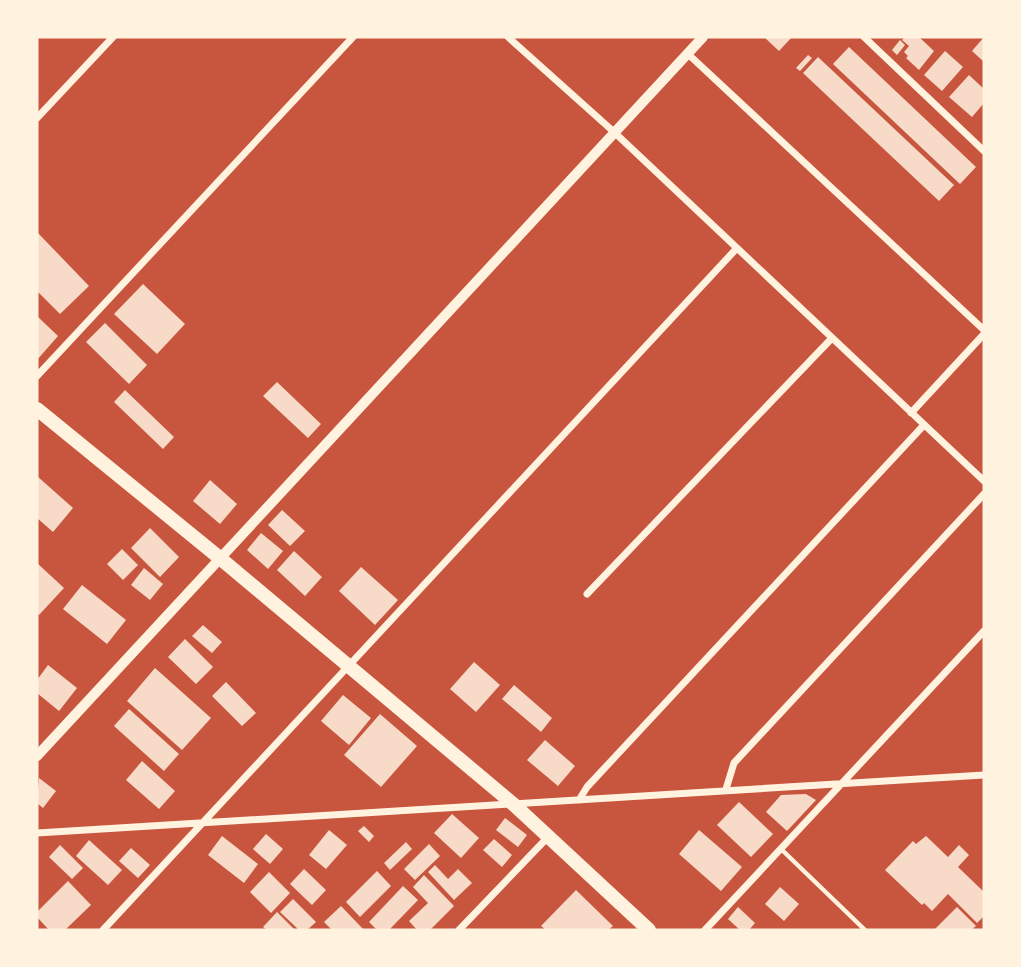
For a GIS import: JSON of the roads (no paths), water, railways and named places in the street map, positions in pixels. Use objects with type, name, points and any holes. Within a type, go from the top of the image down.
[{"type":"highway","points":[[37,409],[512,803],[649,930]]},
{"type":"street","points":[[37,118],[113,37]]},
{"type":"street","points":[[37,376],[353,37]]},
{"type":"street","points":[[508,37],[614,132],[984,481]]},
{"type":"street","points":[[37,756],[703,37]]},
{"type":"street","points":[[864,37],[984,151]]},
{"type":"street","points":[[688,54],[984,332],[911,413]]},
{"type":"street","points":[[103,930],[737,248]]},
{"type":"street","points":[[587,594],[832,338]]},
{"type":"street","points":[[579,800],[587,787],[924,425]]},
{"type":"street","points":[[726,789],[734,763],[984,494]]},
{"type":"street","points":[[705,930],[984,631]]},
{"type":"street","points":[[37,833],[984,775]]},
{"type":"street","points":[[459,930],[549,837]]},
{"type":"lane","points":[[781,849],[865,930]]}]
